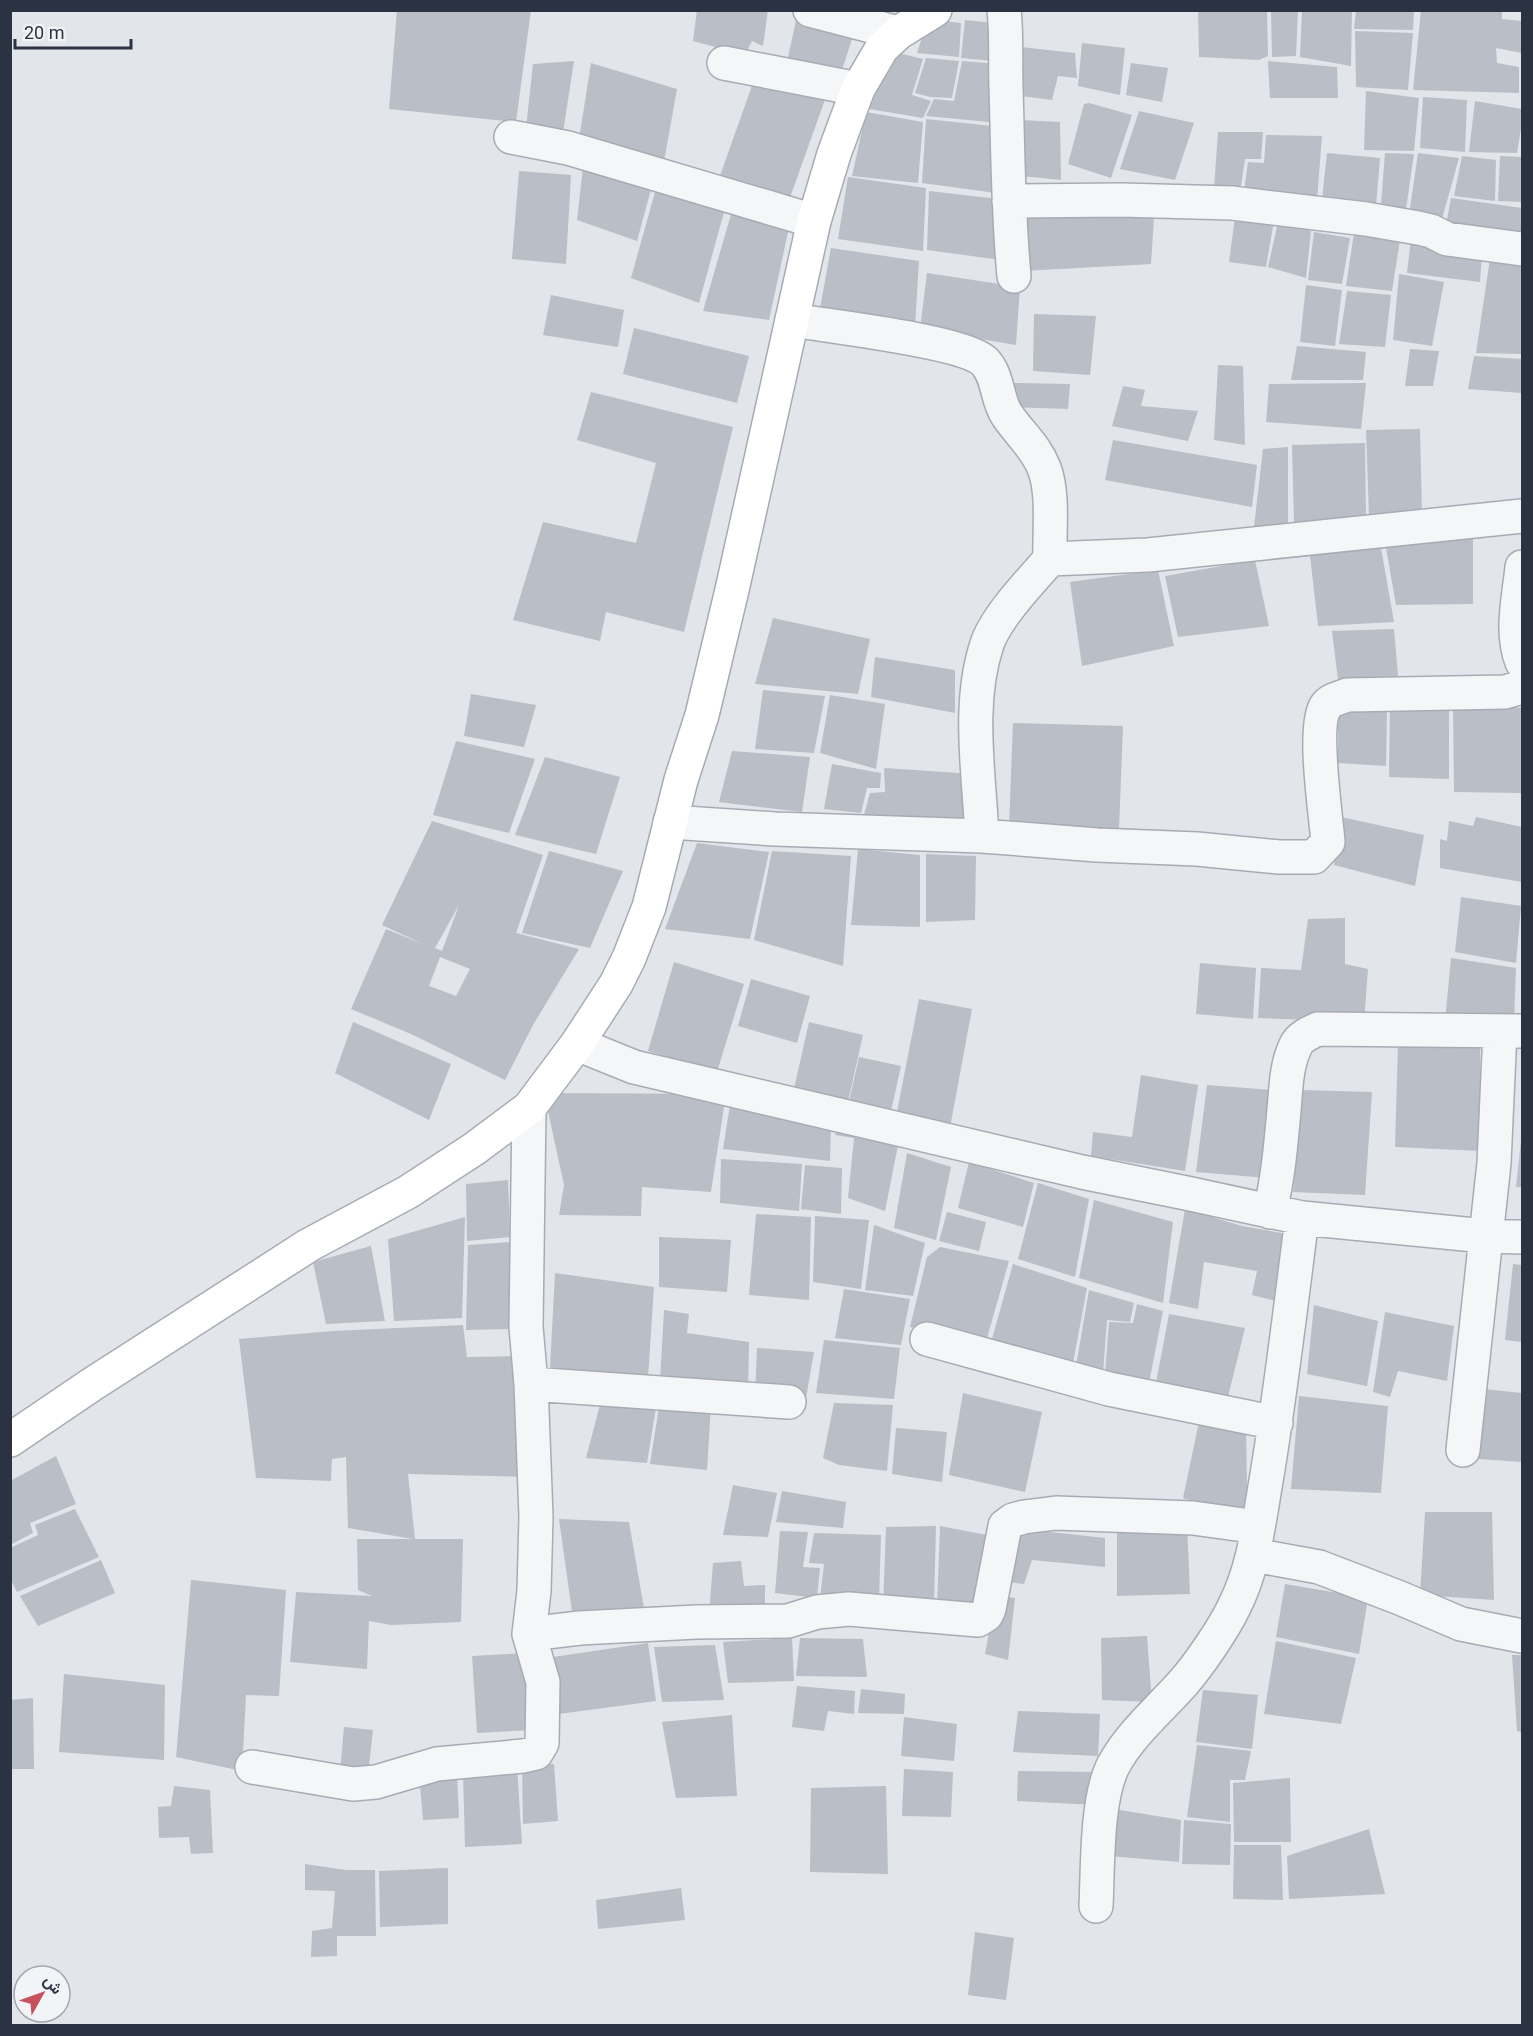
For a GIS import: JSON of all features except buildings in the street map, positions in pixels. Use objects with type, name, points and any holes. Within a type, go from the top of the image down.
[{"type":"street","points":[[810,10],[898,33]]},
{"type":"street","points":[[10,1440],[309,1245],[408,1192],[474,1149],[529,1107],[577,1044],[616,984],[649,907],[670,822],[710,681],[814,221],[834,154],[858,89],[882,48],[898,33],[934,10]]},
{"type":"street","points":[[1004,10],[1007,42],[1009,201],[1014,276]]},
{"type":"street","points":[[724,63],[858,89]]},
{"type":"street","points":[[511,137],[568,148],[814,221]]},
{"type":"street","points":[[1009,201],[1121,200],[1232,203],[1387,222],[1425,229],[1447,239],[1522,249]]},
{"type":"street","points":[[792,320],[923,341],[975,355],[992,371],[1005,413],[1027,439],[1044,468],[1049,485],[1050,559],[1013,602],[987,642],[975,699],[982,836]]},
{"type":"street","points":[[1050,559],[1148,555],[1522,516]]},
{"type":"street","points":[[1522,567],[1515,630],[1516,644],[1522,662]]},
{"type":"street","points":[[670,822],[775,829],[982,836],[1097,845],[1197,849],[1279,857],[1314,857],[1328,842],[1320,776],[1321,720],[1326,706],[1347,695],[1505,692],[1522,687]]},
{"type":"street","points":[[1270,1212],[1278,1172],[1289,1067],[1300,1039],[1318,1029],[1511,1031],[1485,1236],[1463,1450]]},
{"type":"street","points":[[577,1044],[634,1067],[1082,1172],[1270,1212],[1302,1218],[1485,1236],[1522,1237]]},
{"type":"street","points":[[252,1767],[353,1784],[376,1782],[437,1764],[523,1756],[536,1753],[542,1743],[543,1682],[529,1634],[534,1591],[536,1517],[531,1384],[526,1327],[529,1107]]},
{"type":"street","points":[[1096,1906],[1100,1820],[1113,1767],[1149,1719],[1185,1681],[1210,1645],[1234,1607],[1256,1541],[1276,1423],[1302,1218]]},
{"type":"street","points":[[927,1340],[1109,1389],[1276,1423]]},
{"type":"street","points":[[531,1384],[789,1402]]},
{"type":"street","points":[[529,1634],[580,1628],[788,1621],[817,1612],[849,1610],[978,1620],[990,1609],[1005,1526],[1013,1520],[1056,1513],[1193,1518],[1461,1624],[1522,1636]]}]
